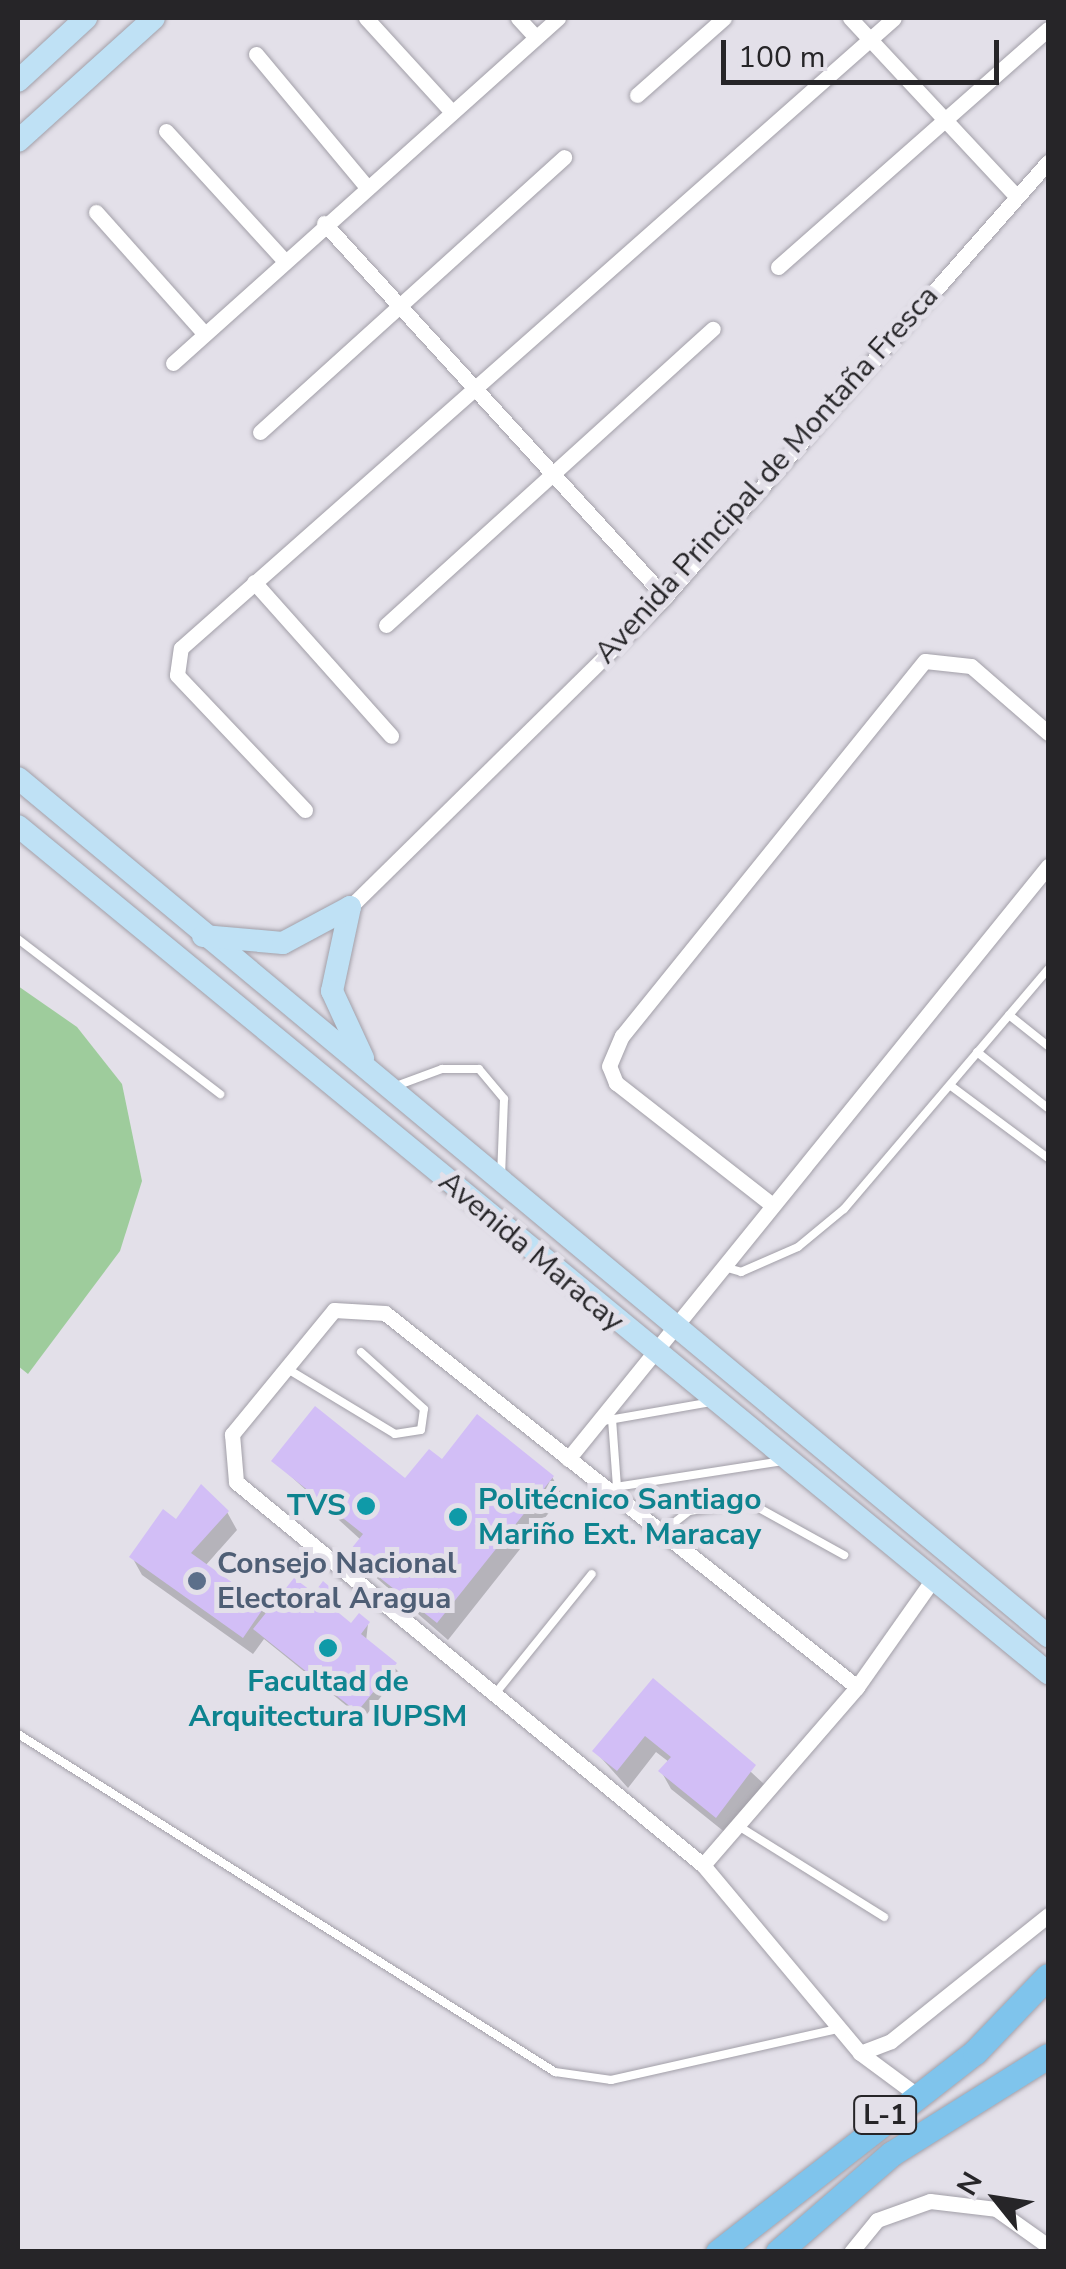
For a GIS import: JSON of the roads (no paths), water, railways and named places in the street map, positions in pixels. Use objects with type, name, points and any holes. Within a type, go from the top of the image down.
[{"type":"main road","name":"L-1","points":[[718,2252],[914,2093],[975,2052],[1048,1976]]},
{"type":"main road","points":[[975,2052],[1048,1997]]},
{"type":"main road","name":"L-1","points":[[778,2252],[891,2154],[1048,2056]]},
{"type":"street","points":[[18,80],[86,18]]},
{"type":"street","points":[[18,141],[154,18]]},
{"type":"street","points":[[366,18],[450,110]]},
{"type":"street","points":[[518,18],[536,37]]},
{"type":"street","points":[[173,363],[202,331],[365,184],[558,18]]},
{"type":"street","points":[[637,94],[724,18]]},
{"type":"street","points":[[850,18],[1016,196]]},
{"type":"street","points":[[305,810],[174,661],[254,582],[894,18]]},
{"type":"street","points":[[778,267],[1048,29]]},
{"type":"street","points":[[256,54],[365,184]]},
{"type":"street","points":[[18,162],[80,84]]},
{"type":"street","points":[[166,131],[283,259]]},
{"type":"street","points":[[260,432],[404,309],[564,157]]},
{"type":"street","name":"Avenida Principal de Montaña Fresca","points":[[350,907],[664,597],[1048,162]]},
{"type":"street","points":[[96,212],[202,331]]},
{"type":"street","points":[[324,223],[664,597]]},
{"type":"street","points":[[386,625],[713,329]]},
{"type":"street","points":[[254,582],[391,736]]},
{"type":"street","points":[[771,1204],[616,1083],[610,1066],[622,1036],[925,661],[972,666],[1048,733]]},
{"type":"street","name":"Avenida Maracay","points":[[20,779],[202,936],[1048,1636]]},
{"type":"street","name":"Avenida Maracay","points":[[18,826],[654,1355],[1048,1673]]},
{"type":"street","points":[[568,1459],[605,1421],[771,1204],[1048,866]]},
{"type":"street","points":[[202,936],[283,943],[350,907]]},
{"type":"street","points":[[350,907],[332,990],[337,1017],[382,1083]]},
{"type":"street","points":[[857,1687],[661,1533],[611,1488],[370,1308],[334,1310],[232,1434],[236,1482],[703,1865],[837,2029],[914,2093]]},
{"type":"street","points":[[703,1865],[740,1827],[857,1687],[934,1578]]},
{"type":"street","points":[[860,2052],[891,2042],[1048,1915]]},
{"type":"street","points":[[851,2252],[877,2220],[930,2201],[996,2209],[1048,2246]]},
{"type":"lane","points":[[18,939],[220,1094]]},
{"type":"lane","points":[[724,1267],[741,1272],[798,1248],[950,1086],[1048,969]]},
{"type":"lane","points":[[1008,1015],[1048,1046]]},
{"type":"lane","points":[[977,1052],[1048,1108]]},
{"type":"lane","points":[[382,1083],[442,1069],[479,1069],[504,1098],[500,1182]]},
{"type":"lane","points":[[950,1086],[1048,1158]]},
{"type":"lane","points":[[286,1368],[395,1434],[421,1430],[424,1409],[361,1352]]},
{"type":"lane","points":[[713,1402],[605,1421],[611,1488],[786,1460]]},
{"type":"lane","points":[[661,1533],[689,1512],[748,1502],[844,1555]]},
{"type":"lane","points":[[495,1694],[592,1574]]},
{"type":"lane","points":[[18,1734],[556,2072],[612,2080],[837,2029]]},
{"type":"lane","points":[[740,1827],[884,1917]]},
{"type":"place","name":"TVS","points":[[366,1506]]},
{"type":"place","name":"Politécnico Santiago Mariño Ext. Maracay","points":[[458,1517]]},
{"type":"place","name":"Consejo Nacional Electoral Aragua","points":[[197,1581]]},
{"type":"place","name":"Facultad de Arquitectura IUPSM","points":[[328,1648]]}]
